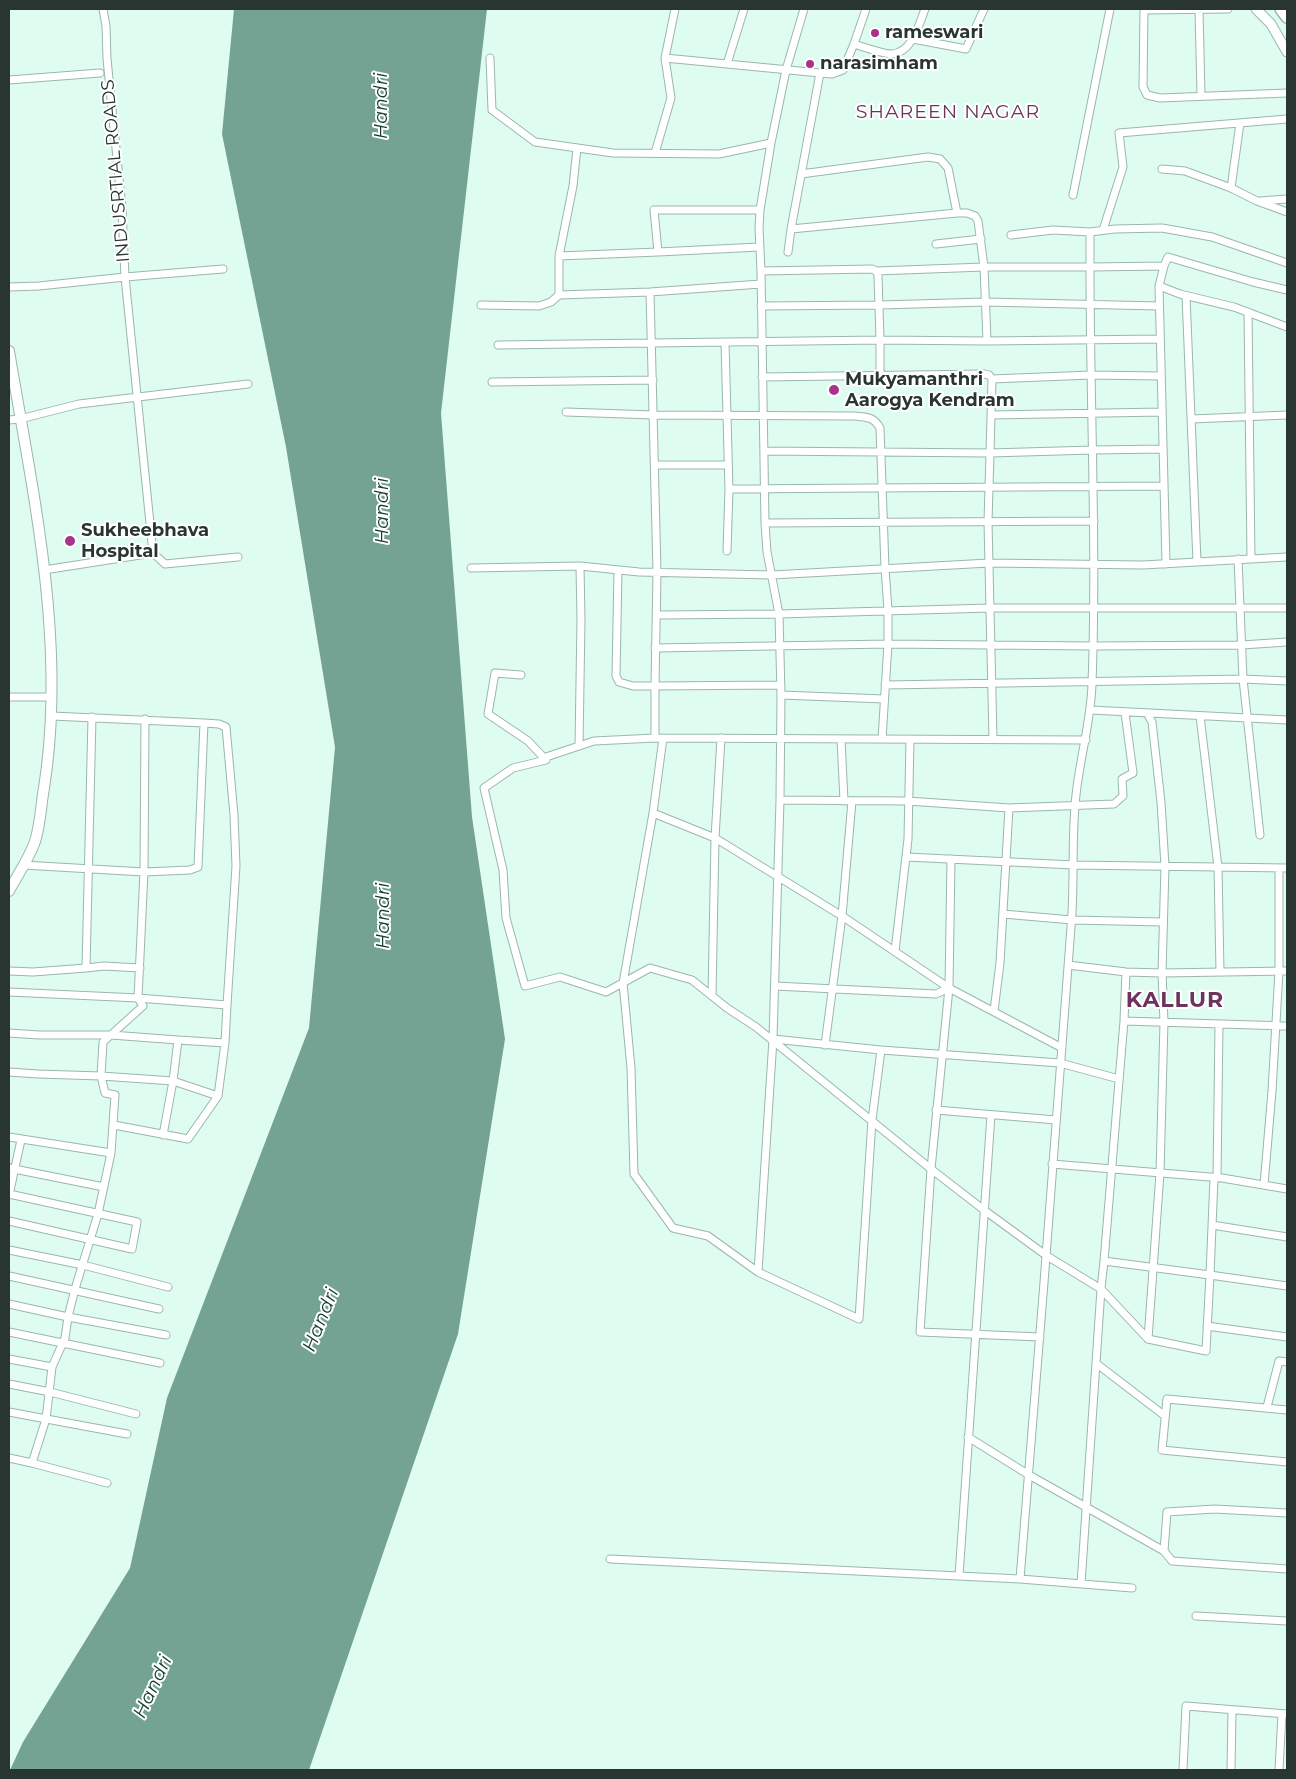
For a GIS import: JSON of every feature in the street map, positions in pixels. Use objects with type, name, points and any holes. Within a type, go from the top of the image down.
[{"type":"highway","points":[[1281,9],[1287,17]]},
{"type":"main road","points":[[9,351],[36,503],[48,599],[52,716],[49,756],[35,843],[9,891]]},
{"type":"street","name":"INDUSRTIAL ROADS","points":[[9,288],[68,284],[125,277],[122,208],[111,104],[106,26],[102,9]]},
{"type":"street","points":[[655,153],[671,98],[664,58],[675,9]]},
{"type":"street","points":[[727,64],[744,9]]},
{"type":"street","points":[[758,1272],[773,1039],[782,695],[779,614],[765,523],[759,247],[760,210],[786,70],[804,9]]},
{"type":"street","points":[[664,58],[832,74],[844,70],[866,9]]},
{"type":"street","points":[[854,44],[893,54],[913,40],[925,9]]},
{"type":"street","points":[[913,40],[966,49],[984,9]]},
{"type":"street","points":[[1073,195],[1110,9]]},
{"type":"street","points":[[1228,9],[1144,10],[1143,88],[1147,95],[1160,98],[1287,93]]},
{"type":"street","points":[[1256,9],[1271,24],[1287,52]]},
{"type":"street","points":[[1199,10],[1201,96]]},
{"type":"street","points":[[490,58],[492,110],[535,142],[613,153],[719,154],[771,143]]},
{"type":"street","points":[[9,80],[100,73]]},
{"type":"street","points":[[788,252],[820,73]]},
{"type":"street","points":[[1103,230],[1123,167],[1119,133],[1287,119]]},
{"type":"street","points":[[1231,188],[1240,123]]},
{"type":"street","points":[[559,296],[559,256],[573,186],[577,148]]},
{"type":"street","points":[[801,174],[928,157],[940,159],[948,168],[957,213]]},
{"type":"street","points":[[1162,169],[1185,171],[1287,212]]},
{"type":"street","points":[[1257,201],[1287,199]]},
{"type":"street","points":[[658,252],[654,210],[760,210]]},
{"type":"street","points":[[791,229],[957,213],[967,213],[975,216],[978,221],[984,267],[987,341]]},
{"type":"street","points":[[1011,235],[1053,230],[1090,232],[1162,228],[1212,237],[1287,263]]},
{"type":"street","points":[[1020,1579],[1047,1256],[1052,1164],[1072,920],[1076,794],[1091,710],[1095,564],[1090,232]]},
{"type":"street","points":[[936,244],[981,239]]},
{"type":"street","points":[[559,256],[759,247]]},
{"type":"street","points":[[1166,564],[1159,306],[1159,286],[1164,266],[1168,257],[1287,290]]},
{"type":"street","points":[[761,271],[1164,266]]},
{"type":"street","points":[[223,269],[125,277],[153,553],[165,564],[238,558]]},
{"type":"street","points":[[876,271],[880,305],[880,376]]},
{"type":"street","points":[[481,305],[539,306],[551,302],[559,296],[761,284]]},
{"type":"street","points":[[1159,286],[1186,296],[1234,307],[1287,327]]},
{"type":"street","points":[[650,292],[658,572],[655,686],[659,738],[653,813],[623,983],[631,1068],[634,1174],[673,1228],[708,1236],[758,1272],[859,1319],[872,1120],[881,1050]]},
{"type":"street","points":[[1186,296],[1198,562]]},
{"type":"street","points":[[761,306],[986,302],[1159,306]]},
{"type":"street","points":[[1248,312],[1251,559]]},
{"type":"street","points":[[498,345],[725,343],[821,340],[1160,339]]},
{"type":"street","points":[[725,343],[729,489],[727,551]]},
{"type":"street","points":[[762,377],[985,374],[989,375],[992,379],[988,522],[993,739]]},
{"type":"street","points":[[992,379],[1091,375],[1161,376]]},
{"type":"street","points":[[492,382],[653,380]]},
{"type":"street","points":[[9,420],[79,404],[248,384]]},
{"type":"street","points":[[566,412],[654,415],[869,417],[876,422],[880,428],[882,454],[888,610],[888,644],[882,739]]},
{"type":"street","points":[[991,415],[1162,412]]},
{"type":"street","points":[[1192,419],[1287,415]]},
{"type":"street","points":[[764,451],[990,454],[1163,449]]},
{"type":"street","points":[[655,465],[728,465]]},
{"type":"street","points":[[729,489],[1164,486]]},
{"type":"street","points":[[765,523],[1094,521]]},
{"type":"street","points":[[44,570],[153,553]]},
{"type":"street","points":[[471,568],[580,566],[658,572],[772,575],[989,563],[1166,564],[1287,556]]},
{"type":"street","points":[[1238,559],[1246,718],[1260,835]]},
{"type":"street","points":[[579,746],[580,566]]},
{"type":"street","points":[[618,570],[616,676],[619,682],[655,686],[781,685]]},
{"type":"street","points":[[657,615],[779,614],[990,608],[1287,608]]},
{"type":"street","points":[[655,648],[888,644],[1242,645],[1287,642]]},
{"type":"street","points":[[522,675],[495,673],[488,714],[528,741],[546,760],[513,768],[484,788],[503,870],[506,918],[525,986],[560,977],[606,992],[650,968],[692,980],[773,1039],[931,1169],[984,1210],[1047,1256],[1100,1289],[1148,1339],[1206,1351],[1215,1178],[1219,1025]]},
{"type":"street","points":[[885,684],[1287,681]]},
{"type":"street","points":[[782,695],[884,700]]},
{"type":"street","points":[[9,697],[51,697]]},
{"type":"street","points":[[1091,710],[1287,720]]},
{"type":"street","points":[[780,800],[908,801],[1009,808],[1114,804],[1123,796],[1122,779],[1133,773],[1125,712]]},
{"type":"street","points":[[1147,713],[1152,722],[1160,793],[1165,866],[1162,922],[1164,1022],[1160,1173],[1148,1339]]},
{"type":"street","points":[[52,716],[145,719],[219,724],[226,727],[232,779],[236,866],[225,1043],[218,1096],[188,1139],[163,1136],[114,1125]]},
{"type":"street","points":[[1200,716],[1218,867],[1220,972]]},
{"type":"street","points":[[86,968],[92,718]]},
{"type":"street","points":[[32,1463],[46,1419],[52,1367],[67,1333],[68,1317],[98,1214],[111,1153],[115,1095],[105,1093],[101,1076],[103,1042],[143,1006],[138,998],[144,872],[145,719]]},
{"type":"street","points":[[23,865],[144,872],[190,870],[198,866],[204,723]]},
{"type":"street","points":[[543,758],[594,740],[659,738],[1086,740]]},
{"type":"street","points":[[712,996],[715,838],[721,738]]},
{"type":"street","points":[[841,739],[844,801]]},
{"type":"street","points":[[895,951],[906,857],[910,739]]},
{"type":"street","points":[[825,1045],[842,916],[852,800]]},
{"type":"street","points":[[994,1011],[1003,914],[1004,862],[1009,808]]},
{"type":"street","points":[[653,813],[715,838],[777,878],[842,916],[949,988],[1062,1048]]},
{"type":"street","points":[[906,857],[1074,865],[1287,868]]},
{"type":"street","points":[[951,859],[949,988],[931,1169],[920,1332],[1040,1338]]},
{"type":"street","points":[[1264,1185],[1279,971],[1279,868]]},
{"type":"street","points":[[1003,914],[1072,920],[1162,922]]},
{"type":"street","points":[[1068,965],[1126,972],[1162,973],[1287,971]]},
{"type":"street","points":[[9,970],[33,972],[104,966],[140,968]]},
{"type":"street","points":[[1081,1584],[1097,1364],[1100,1289],[1124,1021],[1126,972]]},
{"type":"street","points":[[775,986],[936,994],[949,988]]},
{"type":"street","points":[[9,992],[138,998],[227,1005]]},
{"type":"street","points":[[1124,1021],[1287,1026]]},
{"type":"street","points":[[9,1033],[111,1035],[225,1043]]},
{"type":"street","points":[[773,1039],[881,1050],[1060,1063],[1118,1079]]},
{"type":"street","points":[[163,1136],[178,1040]]},
{"type":"street","points":[[9,1072],[172,1081],[218,1096]]},
{"type":"street","points":[[936,1110],[1056,1120]]},
{"type":"street","points":[[959,1576],[991,1115]]},
{"type":"street","points":[[9,1137],[111,1153]]},
{"type":"street","points":[[9,1221],[132,1249],[137,1222],[9,1194],[12,1169],[21,1140]]},
{"type":"street","points":[[1052,1164],[1215,1178],[1287,1189]]},
{"type":"street","points":[[12,1169],[104,1186]]},
{"type":"street","points":[[1212,1225],[1287,1237]]},
{"type":"street","points":[[9,1250],[83,1264],[168,1287]]},
{"type":"street","points":[[1104,1261],[1287,1286]]},
{"type":"street","points":[[9,1276],[159,1309]]},
{"type":"street","points":[[9,1304],[166,1335]]},
{"type":"street","points":[[1208,1326],[1287,1337]]},
{"type":"street","points":[[9,1332],[160,1363]]},
{"type":"street","points":[[9,1359],[52,1367]]},
{"type":"street","points":[[1267,1407],[1279,1362],[1287,1362]]},
{"type":"street","points":[[1097,1364],[1165,1416]]},
{"type":"street","points":[[9,1384],[50,1392],[136,1414]]},
{"type":"street","points":[[1287,1410],[1167,1398],[1162,1450],[1287,1462]]},
{"type":"street","points":[[9,1412],[127,1434]]},
{"type":"street","points":[[968,1437],[1029,1475],[1164,1551],[1172,1561],[1287,1568]]},
{"type":"street","points":[[9,1458],[107,1483]]},
{"type":"street","points":[[1164,1551],[1167,1512],[1215,1510],[1287,1514]]},
{"type":"street","points":[[610,1559],[1020,1579],[1132,1588]]},
{"type":"street","points":[[1196,1616],[1287,1621]]},
{"type":"street","points":[[1183,1770],[1186,1706],[1284,1714],[1280,1770]]},
{"type":"street","points":[[1231,1770],[1232,1710]]},
{"type":"water","name":"Handri","points":[[234,9],[487,9],[441,413],[472,817],[505,1039],[458,1334],[309,1770],[10,1770],[23,1742],[130,1568],[167,1398],[309,1028],[335,747],[286,447],[222,134]]},
{"type":"place","name":"rameswari","points":[[875,33]]},
{"type":"place","name":"narasimham","points":[[810,64]]},
{"type":"place","name":"Mukyamanthri Aarogya Kendram","points":[[834,390]]},
{"type":"place","name":"Sukheebhava Hospital","points":[[70,541]]},
{"type":"district","name":"SHAREEN NAGAR","points":[[948,112]]},
{"type":"district","name":"KALLUR","points":[[1175,1001]]}]
